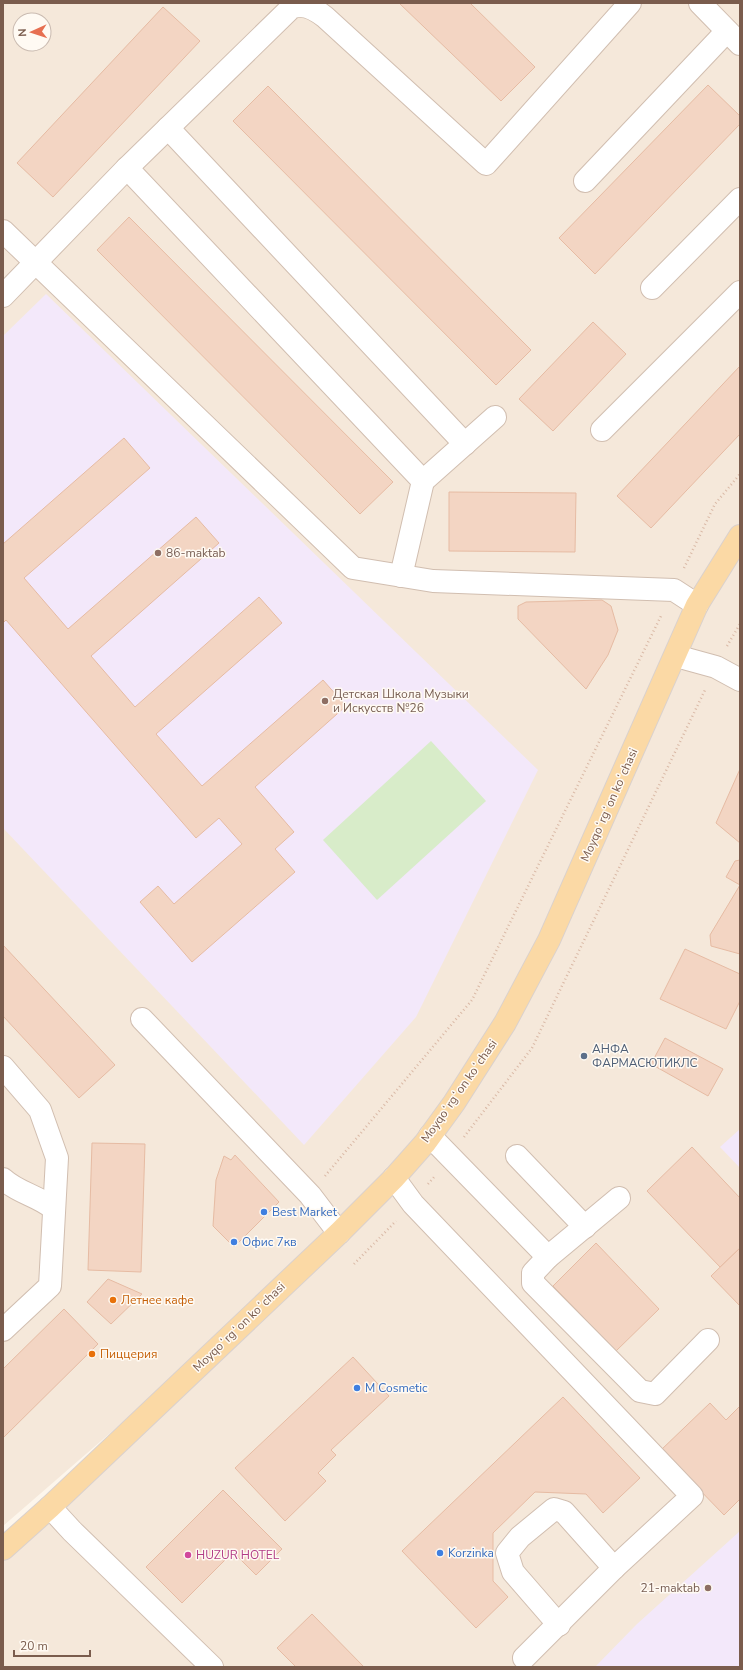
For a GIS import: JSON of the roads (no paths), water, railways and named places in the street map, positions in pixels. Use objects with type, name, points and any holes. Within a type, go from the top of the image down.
[{"type":"main road","name":"Moyqoʻrgʻon koʻchasi","points":[[3,1550],[339,1233],[394,1178],[430,1136],[454,1103],[501,1030],[546,946],[676,656],[697,605],[740,536]]},
{"type":"lane","points":[[3,296],[127,168],[291,8],[297,5],[317,10],[326,17],[486,164],[630,3]]},
{"type":"lane","points":[[585,181],[734,37],[700,3]]},
{"type":"lane","points":[[168,128],[464,444]]},
{"type":"lane","points":[[127,168],[423,481]]},
{"type":"lane","points":[[652,288],[740,199]]},
{"type":"lane","points":[[3,231],[353,568],[433,581],[674,590],[697,605]]},
{"type":"lane","points":[[602,430],[740,292]]},
{"type":"lane","points":[[401,576],[423,481],[495,417]]},
{"type":"lane","points":[[676,656],[716,667],[740,680]]},
{"type":"lane","points":[[142,1019],[310,1195],[339,1233]]},
{"type":"lane","points":[[3,1067],[40,1110],[57,1158],[50,1286],[3,1330]]},
{"type":"lane","points":[[430,1136],[548,1257]]},
{"type":"lane","points":[[517,1156],[585,1227]]},
{"type":"lane","points":[[394,1178],[413,1204],[692,1496],[614,1568],[559,1625],[524,1658]]},
{"type":"lane","points":[[3,1179],[13,1187],[54,1209]]},
{"type":"lane","points":[[619,1198],[548,1257],[533,1273],[533,1283],[640,1391],[656,1394],[708,1340]]},
{"type":"lane","points":[[50,1507],[72,1531],[212,1667]]},
{"type":"lane","points":[[559,1625],[513,1572],[507,1554],[520,1538],[554,1509],[564,1512],[614,1568]]},
{"type":"place","name":"86-maktab","points":[[158,553]]},
{"type":"place","name":"Детская Школа Музыки и Искусств №26","points":[[325,701]]},
{"type":"place","name":"АНФА ФАРМАСЮТИКЛС","points":[[584,1056]]},
{"type":"place","name":"Best Market","points":[[264,1212]]},
{"type":"place","name":"Офис 7кв","points":[[234,1242]]},
{"type":"place","name":"Летнее кафе","points":[[113,1300]]},
{"type":"place","name":"Пиццерия","points":[[92,1354]]},
{"type":"place","name":"M Cosmetic","points":[[357,1388]]},
{"type":"place","name":"Korzinka","points":[[440,1553]]},
{"type":"place","name":"HUZUR HOTEL","points":[[188,1555]]},
{"type":"place","name":"21-maktab","points":[[708,1588]]}]
